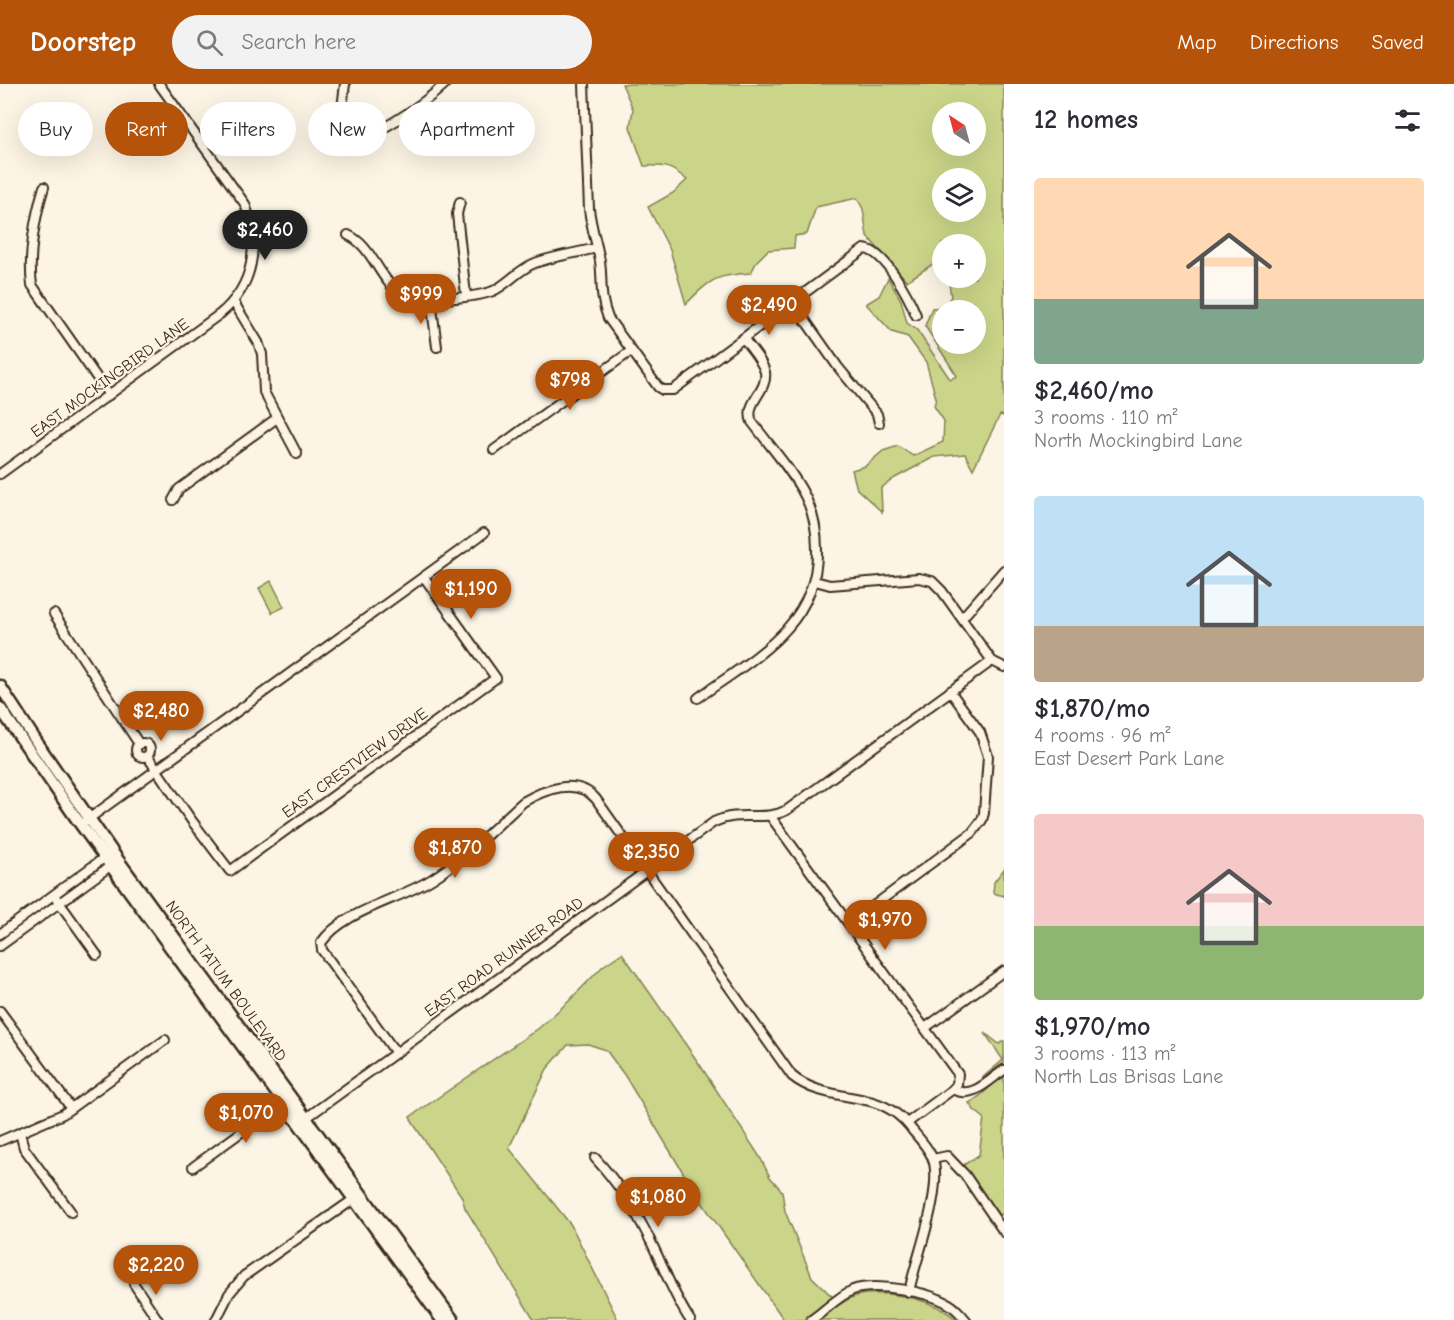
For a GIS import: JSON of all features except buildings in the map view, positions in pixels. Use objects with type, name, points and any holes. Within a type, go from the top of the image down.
[{"type":"main road","name":"NORTH TATUM BOULEVARD","points":[[0,686],[86,822]]},
{"type":"main road","name":"NORTH TATUM BOULEVARD","points":[[0,708],[86,822],[358,1196],[453,1320]]},
{"type":"main road","name":"NORTH TATUM BOULEVARD","points":[[358,1196],[442,1320]]},
{"type":"street","points":[[159,84],[239,194],[251,219],[253,257],[245,282],[233,301],[258,342],[262,354],[264,392],[297,454]]},
{"type":"street","points":[[345,84],[340,124],[344,137],[352,141],[373,133],[415,108],[445,84]]},
{"type":"street","points":[[584,84],[590,209],[601,269],[600,288],[603,307],[608,318],[658,387],[663,390],[673,390],[864,249],[880,257],[900,285],[916,315]]},
{"type":"street","points":[[44,187],[39,202],[30,271],[32,285],[109,395]]},
{"type":"street","points":[[460,202],[457,214],[466,295]]},
{"type":"street","points":[[348,235],[357,239],[392,286],[409,299],[431,300],[492,292],[533,264],[597,248]]},
{"type":"street","points":[[431,300],[437,347]]},
{"type":"street","name":"EAST MOCKINGBIRD LANE","points":[[0,474],[203,327],[233,301]]},
{"type":"street","points":[[793,303],[838,367],[877,414],[879,423]]},
{"type":"street","points":[[698,698],[756,656],[788,629],[799,614],[814,581],[818,560],[810,508],[798,484],[749,416],[750,408],[765,382],[764,370],[744,339]]},
{"type":"street","points":[[494,450],[631,351]]},
{"type":"street","points":[[173,500],[179,489],[277,418]]},
{"type":"street","points":[[86,822],[484,533]]},
{"type":"street","points":[[962,618],[1004,570]]},
{"type":"street","name":"EAST CRESTVIEW DRIVE","points":[[156,769],[230,871],[496,678],[424,577]]},
{"type":"street","points":[[814,581],[830,585],[926,579],[932,581],[999,664],[1004,674]]},
{"type":"street","points":[[54,614],[139,744],[136,753],[142,758],[147,756],[156,769]]},
{"type":"street","points":[[907,1123],[953,1089],[957,1084],[958,1074],[771,817],[787,810],[950,691],[999,664]]},
{"type":"street","points":[[849,924],[972,833],[982,819],[988,763],[986,747],[980,732],[950,691]]},
{"type":"street","points":[[396,1053],[322,950],[321,943],[336,928],[361,911],[403,895],[439,875],[524,802],[545,791],[570,786],[579,787],[592,794],[792,1076],[808,1087],[879,1104],[893,1110],[907,1123],[933,1159],[934,1178],[931,1205],[909,1292]]},
{"type":"street","name":"EAST ROAD RUNNER ROAD","points":[[303,1121],[647,870],[722,818],[742,814],[771,817]]},
{"type":"street","points":[[0,934],[54,895],[112,858]]},
{"type":"street","points":[[0,946],[59,903],[112,858]]},
{"type":"street","points":[[54,895],[97,954]]},
{"type":"street","points":[[925,1028],[1004,971]]},
{"type":"street","points":[[0,1011],[71,1108]]},
{"type":"street","points":[[0,1141],[55,1118],[165,1040]]},
{"type":"street","points":[[953,1089],[963,1094],[971,1093],[1004,1070]]},
{"type":"street","points":[[193,1167],[287,1099]]},
{"type":"street","points":[[20,1133],[24,1148],[71,1212]]},
{"type":"street","points":[[933,1159],[947,1156],[965,1175],[1004,1232]]},
{"type":"street","points":[[596,1158],[615,1182],[650,1238],[670,1286],[690,1320]]},
{"type":"street","points":[[216,1320],[229,1294],[244,1276],[358,1196]]},
{"type":"street","points":[[134,1284],[158,1320]]},
{"type":"street","points":[[811,1320],[842,1296],[870,1287],[909,1292],[950,1304],[966,1320]]},
{"type":"green space","points":[[622,84],[1004,84],[1004,416],[1000,415],[973,469],[965,454],[934,457],[881,488],[882,512],[857,489],[852,470],[865,466],[883,451],[898,446],[913,456],[943,442],[944,421],[934,406],[936,398],[926,362],[908,337],[892,332],[866,304],[879,296],[888,278],[901,300],[907,323],[917,330],[950,379],[957,376],[943,354],[986,354],[986,300],[949,300],[951,296],[950,288],[986,288],[986,234],[932,234],[932,265],[907,281],[867,236],[863,209],[857,198],[816,207],[807,234],[795,236],[794,248],[768,250],[757,261],[751,273],[729,275],[714,280],[686,304],[670,250],[648,207],[673,193],[687,180],[667,167],[644,166],[630,127],[633,109]]},
{"type":"green space","points":[[932,308],[932,337],[925,326]]},
{"type":"green space","points":[[271,581],[284,607],[272,613],[259,588]]},
{"type":"green space","points":[[1004,869],[1004,896],[993,893],[994,882]]},
{"type":"green space","points":[[622,953],[700,1065],[760,1157],[770,1177],[782,1191],[785,1211],[812,1277],[840,1304],[863,1294],[890,1294],[927,1302],[957,1320],[784,1320],[696,1194],[625,1076],[606,1050],[588,1044],[568,1045],[547,1069],[509,1148],[571,1225],[618,1320],[534,1320],[465,1208],[462,1197],[410,1117],[539,1028],[603,966]]},
{"type":"green space","points":[[985,1033],[999,1044],[1004,1041],[1004,1063],[982,1078],[1003,1060]]},
{"type":"green space","points":[[1004,1075],[1004,1213],[998,1216],[962,1166],[979,1155],[984,1118],[969,1103]]}]
